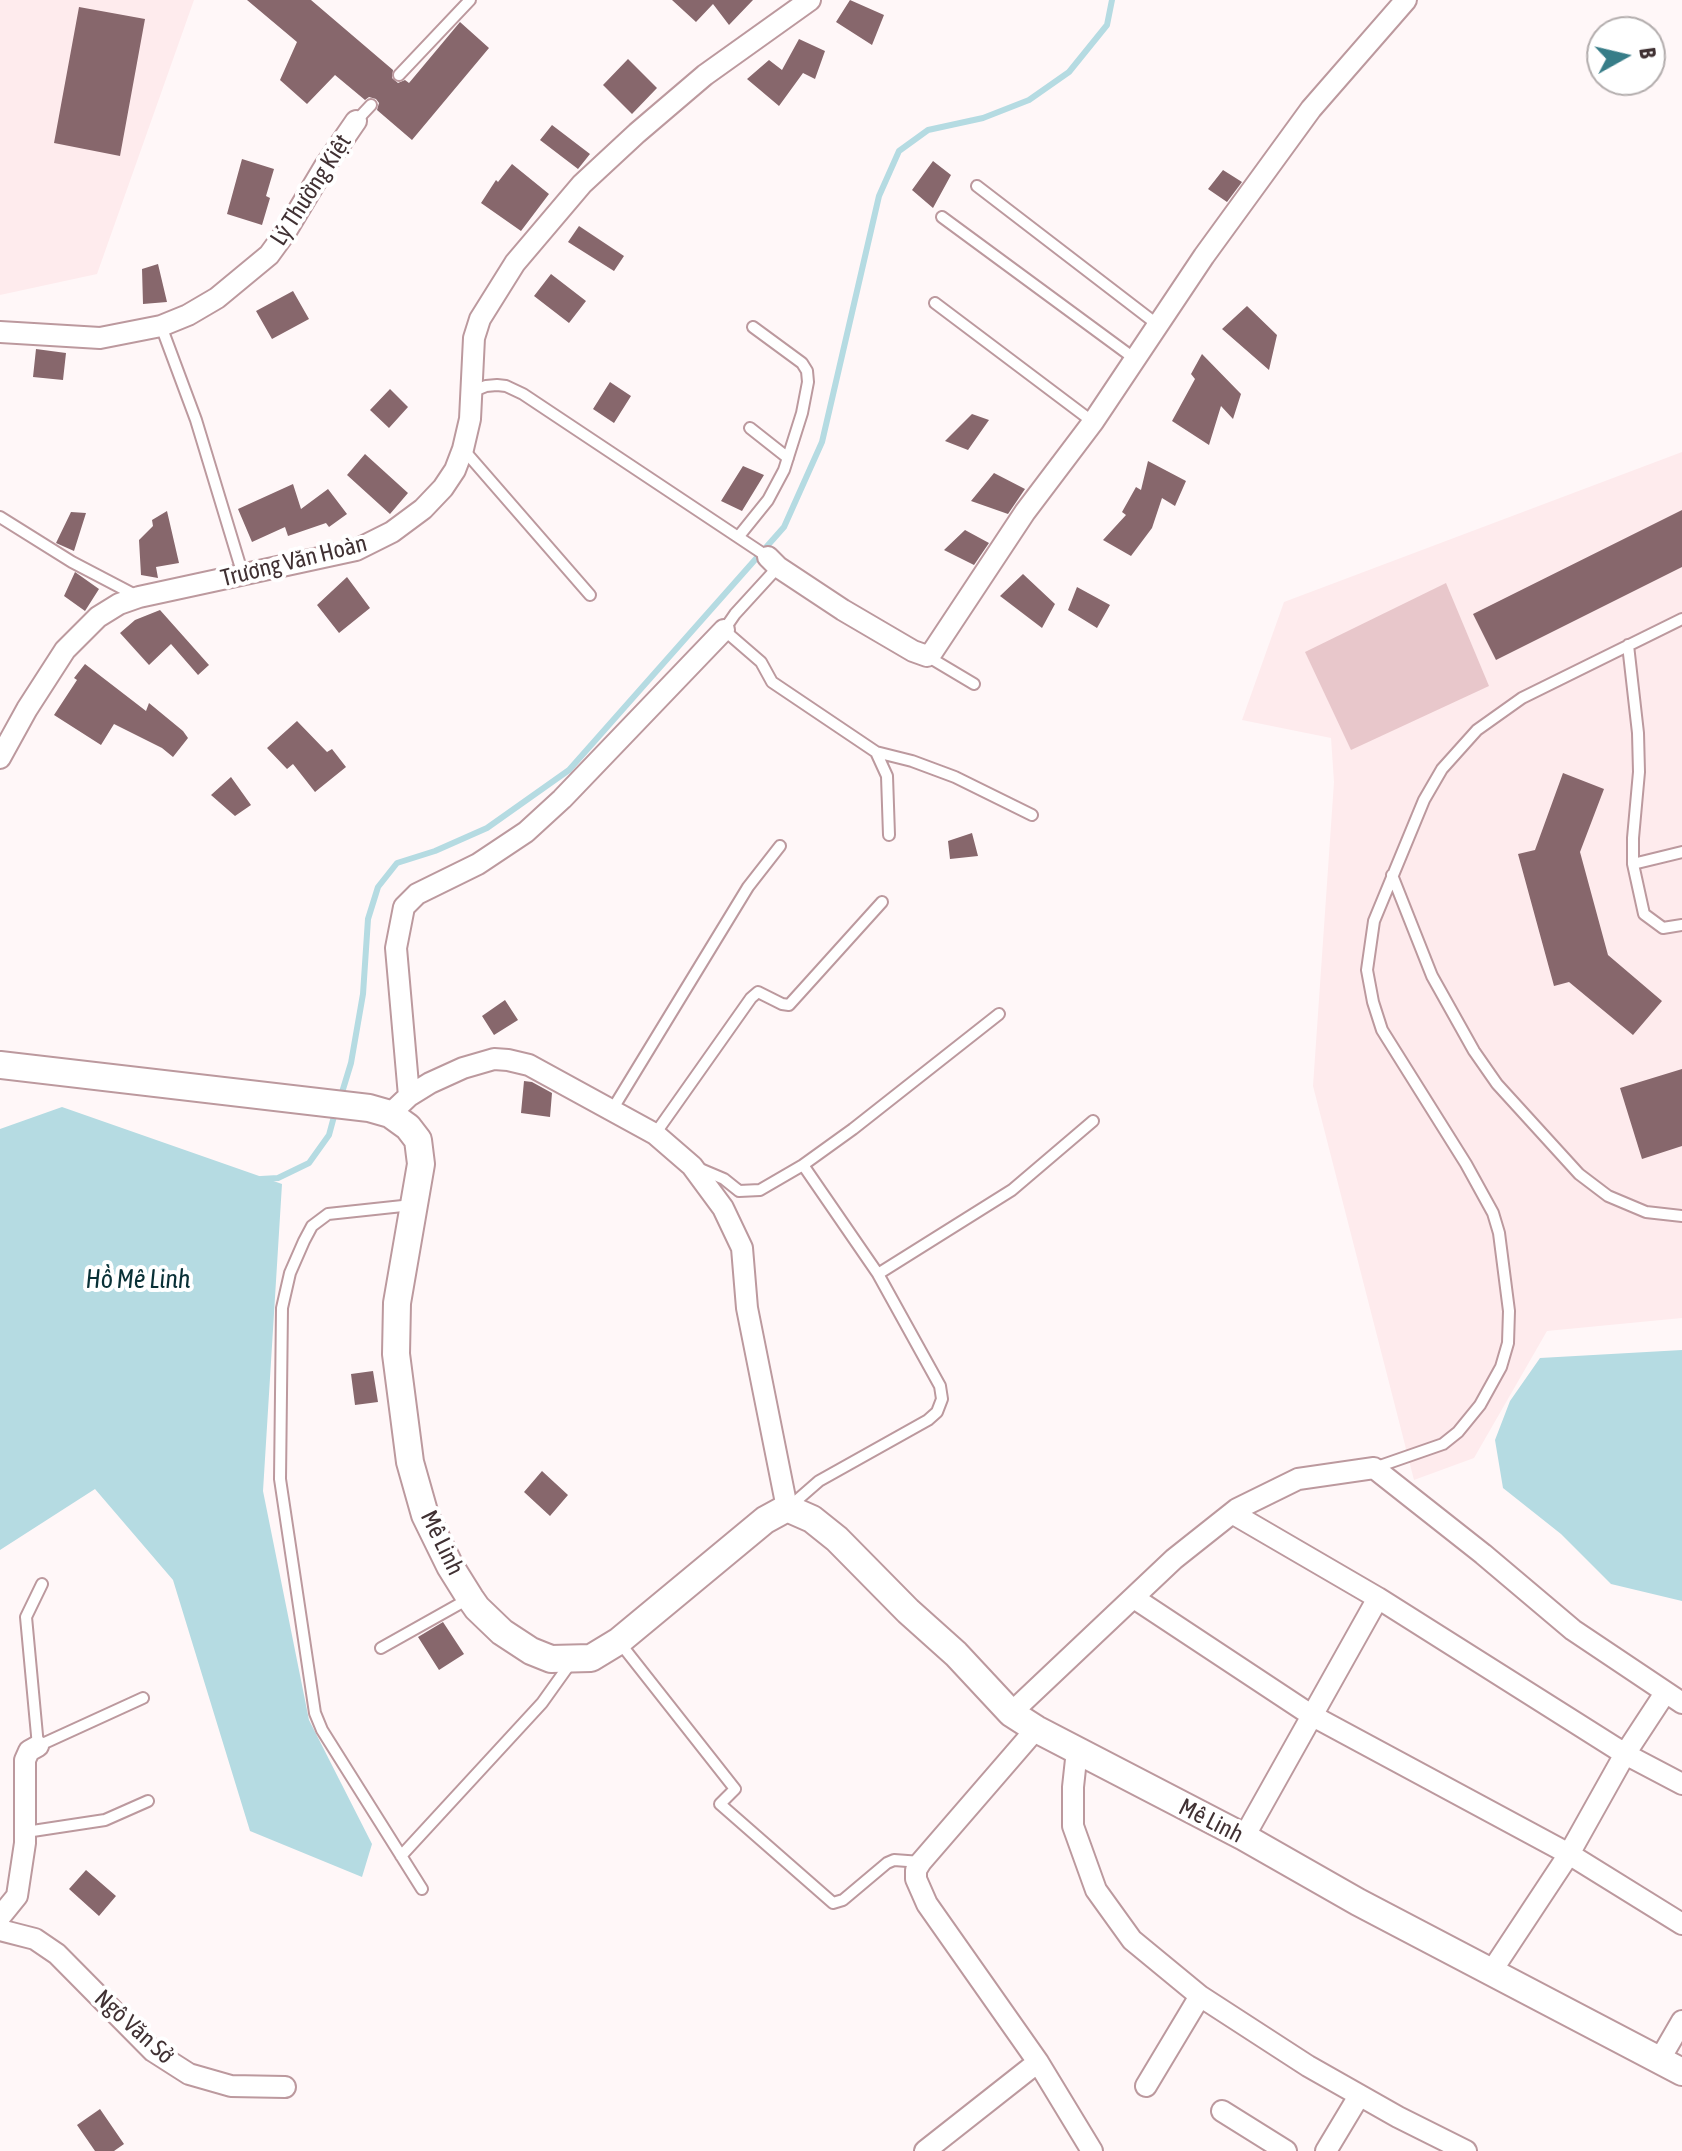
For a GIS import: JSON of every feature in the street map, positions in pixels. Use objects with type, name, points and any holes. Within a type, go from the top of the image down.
[{"type":"street","name":"Trương Văn Hoàn","points":[[0,758],[65,650],[98,617],[119,604],[139,597],[329,558],[375,542],[423,509],[455,470],[463,449],[470,419],[473,348],[480,319],[515,263],[582,184],[677,97],[725,59],[810,0]]},
{"type":"street","points":[[773,562],[843,610],[927,656],[939,643],[1025,512],[1093,422],[1204,256],[1311,109],[1406,0]]},
{"type":"street","name":"Lý Thường Kiệt","points":[[0,332],[100,338],[161,326],[217,298],[269,255],[356,121]]},
{"type":"street","points":[[390,1106],[396,948],[404,907],[424,890],[478,864],[526,832],[562,799],[724,630]]},
{"type":"street","points":[[0,1065],[293,1100],[390,1106],[463,1068],[494,1059],[529,1065],[655,1134],[692,1166],[723,1208],[742,1248],[747,1308],[787,1508],[765,1520],[619,1641],[591,1658],[573,1660]]},
{"type":"street","name":"Mê Linh","points":[[390,1106],[418,1140],[421,1164],[397,1303],[396,1354],[410,1462],[425,1515],[450,1566],[477,1608],[502,1632],[531,1651],[551,1659],[573,1660]]},
{"type":"street","points":[[1011,1713],[1174,1559],[1232,1513],[1298,1479],[1374,1468],[1573,1630],[1674,1698],[1625,1754],[1569,1854],[1491,1972]]},
{"type":"street","name":"Mê Linh","points":[[787,1508],[812,1519],[837,1539],[908,1611],[956,1654],[1011,1713],[1036,1729],[1671,2065]]},
{"type":"street","points":[[1232,1513],[1378,1598],[1625,1754],[1682,1784]]},
{"type":"street","points":[[1134,1598],[1311,1715],[1569,1854],[1682,1924]]},
{"type":"street","points":[[1244,1837],[1378,1598]]},
{"type":"street","points":[[1036,1729],[921,1862],[916,1870],[916,1879],[927,1904],[1038,2062],[1092,2151]]},
{"type":"street","points":[[0,1917],[17,1896],[26,1832],[25,1760],[29,1751],[38,1746]]},
{"type":"street","points":[[1077,1750],[1073,1826],[1096,1890],[1132,1940],[1200,1996],[1308,2066],[1466,2151]]},
{"type":"street","name":"Ngô Văn Sở","points":[[0,1930],[35,1939],[57,1954],[153,2051],[189,2074],[231,2086],[285,2087]]},
{"type":"street","points":[[1146,2086],[1200,1996]]},
{"type":"street","points":[[1671,2065],[1682,2021]]},
{"type":"street","points":[[925,2151],[1038,2062]]},
{"type":"street","points":[[1326,2151],[1359,2096]]},
{"type":"street","points":[[1222,2111],[1286,2151]]},
{"type":"lane","points":[[399,75],[470,0]]},
{"type":"lane","points":[[356,121],[371,105]]},
{"type":"lane","points":[[977,186],[1158,325]]},
{"type":"lane","points":[[942,217],[1135,359]]},
{"type":"lane","points":[[935,303],[1093,422]]},
{"type":"lane","points":[[161,326],[196,420],[243,575]]},
{"type":"lane","points":[[744,539],[768,500],[788,458],[808,382],[802,363],[753,327]]},
{"type":"lane","points":[[471,392],[497,385],[523,394],[744,539],[773,562],[724,630],[761,662],[772,682],[876,752],[955,777],[1032,815]]},
{"type":"lane","points":[[750,428],[788,458]]},
{"type":"lane","points":[[463,449],[590,595]]},
{"type":"lane","points":[[0,517],[72,562],[139,597]]},
{"type":"lane","points":[[1374,1468],[1443,1444],[1458,1432],[1480,1405],[1501,1367],[1508,1343],[1509,1311],[1499,1233],[1493,1213],[1382,1030],[1367,970],[1374,921],[1424,800],[1442,769],[1477,730],[1522,698],[1682,619]]},
{"type":"lane","points":[[1628,645],[1638,746],[1633,864],[1644,914],[1663,928],[1682,925]]},
{"type":"lane","points":[[927,656],[974,684]]},
{"type":"lane","points":[[876,752],[887,776],[889,835]]},
{"type":"lane","points":[[612,1110],[748,887],[780,846]]},
{"type":"lane","points":[[1633,864],[1682,852]]},
{"type":"lane","points":[[1392,875],[1432,976],[1474,1051],[1497,1084],[1579,1174],[1608,1196],[1646,1212],[1682,1216]]},
{"type":"lane","points":[[655,1134],[751,998],[758,992],[789,1005],[882,902]]},
{"type":"lane","points":[[692,1166],[724,1179],[739,1191],[760,1190],[803,1165],[909,1087],[999,1014]]},
{"type":"lane","points":[[878,1274],[1012,1190],[1093,1121]]},
{"type":"lane","points":[[787,1508],[819,1481],[928,1420],[937,1412],[942,1399],[940,1386],[878,1274],[803,1165]]},
{"type":"lane","points":[[414,1204],[328,1214],[320,1218],[304,1241],[282,1308],[280,1479],[315,1713],[322,1730],[422,1889]]},
{"type":"lane","points":[[42,1584],[26,1617],[38,1746],[143,1698]]},
{"type":"lane","points":[[381,1648],[470,1598]]},
{"type":"lane","points":[[619,1641],[735,1789],[720,1804],[833,1903],[843,1900],[887,1863],[894,1860],[921,1862]]},
{"type":"lane","points":[[401,1856],[542,1703],[573,1660]]},
{"type":"lane","points":[[26,1832],[105,1820],[148,1801]]},
{"type":"shaded area","points":[[0,0],[194,0],[97,274],[0,295]]},
{"type":"shaded area","points":[[1682,452],[1682,1318],[1547,1331],[1474,1458],[1414,1480],[1313,1086],[1334,782],[1331,738],[1242,720],[1284,602]]},
{"type":"shaded area","points":[[1446,583],[1489,686],[1351,750],[1305,652]]},
{"type":"water","name":"Hồ Mê Linh","points":[[62,1107],[282,1184],[263,1491],[309,1720],[372,1844],[362,1877],[250,1831],[173,1580],[95,1489],[0,1550],[0,1129]]},
{"type":"water","points":[[1682,1350],[1682,1601],[1611,1584],[1561,1534],[1503,1488],[1495,1440],[1510,1401],[1540,1358]]},
{"type":"building","points":[[247,0],[311,0],[393,70],[392,78],[398,83],[405,80],[409,83],[460,22],[489,48],[412,140],[377,110],[379,103],[376,99],[369,97],[365,100],[335,75],[307,104],[280,80],[297,42]]},
{"type":"building","points":[[672,0],[753,0],[729,25],[713,4],[696,22]]},
{"type":"building","points":[[850,0],[884,15],[872,45],[836,22]]},
{"type":"building","points":[[79,7],[145,19],[120,156],[54,143]]},
{"type":"building","points":[[799,39],[825,51],[815,79],[803,73],[779,106],[747,79],[769,60],[782,70]]},
{"type":"building","points":[[628,59],[657,88],[632,114],[603,85]]},
{"type":"building","points":[[552,125],[590,154],[578,169],[540,140]]},
{"type":"building","points":[[242,159],[274,169],[262,225],[227,214]]},
{"type":"building","points":[[933,161],[951,175],[933,208],[912,190]]},
{"type":"building","points":[[512,164],[549,194],[521,231],[481,203],[496,180],[498,182]]},
{"type":"building","points":[[1223,170],[1242,182],[1227,202],[1208,189]]},
{"type":"building","points":[[579,226],[624,256],[614,271],[568,242]]},
{"type":"building","points":[[158,264],[167,302],[143,304],[142,269]]},
{"type":"building","points":[[551,274],[586,301],[569,323],[534,296]]},
{"type":"building","points":[[293,291],[309,319],[272,339],[256,311]]},
{"type":"building","points":[[1247,306],[1277,335],[1269,370],[1222,329]]},
{"type":"building","points":[[36,349],[66,353],[63,380],[33,377]]},
{"type":"building","points":[[1202,354],[1241,394],[1233,419],[1221,406],[1209,445],[1172,421],[1195,379],[1191,374]]},
{"type":"building","points":[[610,382],[631,396],[614,423],[593,409]]},
{"type":"building","points":[[390,389],[408,407],[389,428],[370,410]]},
{"type":"building","points":[[972,414],[989,420],[968,450],[945,441]]},
{"type":"building","points":[[365,454],[408,493],[390,514],[347,475]]},
{"type":"building","points":[[1148,461],[1186,481],[1175,506],[1162,498],[1152,528],[1131,556],[1103,540],[1126,515],[1122,512],[1136,487],[1141,490]]},
{"type":"building","points":[[743,466],[764,475],[742,511],[721,501]]},
{"type":"building","points":[[994,473],[1025,489],[1008,514],[971,501]]},
{"type":"building","points":[[293,484],[301,509],[328,489],[347,514],[329,527],[326,523],[288,536],[285,527],[252,542],[238,509]]},
{"type":"building","points":[[1682,510],[1682,567],[1496,660],[1473,614]]},
{"type":"building","points":[[167,511],[179,563],[156,567],[158,578],[141,575],[139,540],[153,526],[152,520]]},
{"type":"building","points":[[71,512],[86,513],[74,551],[56,543]]},
{"type":"building","points":[[965,530],[989,543],[974,565],[944,550]]},
{"type":"building","points":[[75,572],[99,589],[85,611],[64,596]]},
{"type":"building","points":[[1023,574],[1055,604],[1042,628],[1000,596]]},
{"type":"building","points":[[347,577],[370,608],[339,633],[317,605]]},
{"type":"building","points":[[1077,587],[1110,605],[1097,628],[1068,610]]},
{"type":"building","points":[[160,610],[209,665],[198,675],[171,644],[149,665],[120,633],[135,620]]},
{"type":"building","points":[[85,664],[146,711],[149,703],[183,731],[188,738],[173,757],[162,748],[114,724],[101,745],[54,715]]},
{"type":"building","points":[[297,721],[327,752],[332,749],[346,767],[315,792],[293,764],[287,769],[267,748]]},
{"type":"building","points":[[1563,773],[1604,789],[1580,852],[1608,955],[1662,1001],[1633,1035],[1569,982],[1554,986],[1518,854],[1535,850]]},
{"type":"building","points":[[231,777],[251,805],[235,816],[211,795]]},
{"type":"building","points":[[972,833],[978,856],[950,859],[948,841]]},
{"type":"building","points":[[505,1000],[518,1020],[494,1035],[482,1016]]},
{"type":"building","points":[[1682,1069],[1682,1146],[1642,1159],[1620,1088]]},
{"type":"building","points":[[524,1081],[552,1093],[550,1117],[521,1113]]},
{"type":"building","points":[[373,1371],[378,1402],[355,1405],[351,1374]]},
{"type":"building","points":[[542,1471],[568,1495],[550,1516],[524,1492]]},
{"type":"building","points":[[443,1622],[464,1654],[439,1670],[418,1637]]},
{"type":"building","points":[[86,1870],[116,1896],[99,1916],[69,1889]]},
{"type":"building","points":[[100,2109],[124,2144],[114,2151],[95,2151],[77,2125]]},
{"type":"waterway","points":[[340,1099],[351,1063],[363,994],[368,919],[378,887],[397,863],[435,851],[487,828],[569,770],[784,527],[822,442],[879,196],[899,151],[928,130],[983,118],[1029,100],[1069,72],[1107,25],[1112,0]]},
{"type":"waterway","points":[[261,1179],[278,1178],[309,1163],[329,1135],[336,1109]]}]
